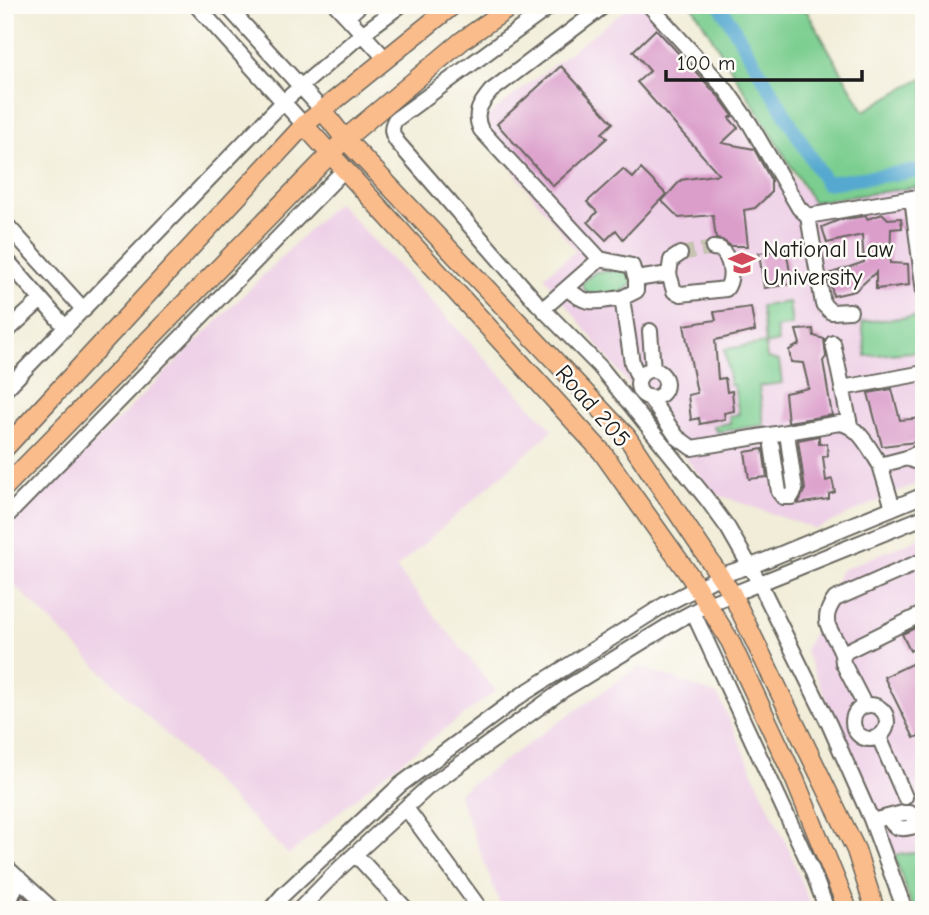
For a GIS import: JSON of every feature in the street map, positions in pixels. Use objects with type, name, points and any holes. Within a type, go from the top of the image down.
[{"type":"main road","points":[[5,448],[304,125],[453,5]]},
{"type":"main road","points":[[5,486],[345,139],[463,40],[513,5]]},
{"type":"main road","name":"Road 205","points":[[322,110],[345,139],[627,436],[722,575],[732,594],[856,850],[875,910]]},
{"type":"main road","name":"Road 205","points":[[304,125],[602,452],[698,588],[700,608],[730,641],[795,780],[848,910]]},
{"type":"street","name":"Road 205","points":[[196,5],[304,125]]},
{"type":"street","name":"Road 205","points":[[226,5],[322,110]]},
{"type":"street","points":[[336,5],[385,58]]},
{"type":"street","points":[[347,17],[360,5]]},
{"type":"street","points":[[5,390],[283,102],[362,34],[401,5]]},
{"type":"street","points":[[552,5],[395,120],[392,134],[543,309],[600,367],[706,498],[751,566],[837,741],[872,821],[905,910]]},
{"type":"street","points":[[568,289],[580,299],[589,302],[622,298],[636,291],[635,272],[628,264],[600,259],[481,130],[476,120],[478,110],[491,91],[604,5]]},
{"type":"street","points":[[649,5],[727,90],[750,124],[799,208],[808,216],[823,304],[831,312],[850,312]]},
{"type":"street","points":[[5,518],[345,169]]},
{"type":"street","points":[[808,216],[918,197],[924,292]]},
{"type":"street","points":[[5,223],[84,310]]},
{"type":"street","points":[[680,254],[671,260],[669,274],[674,291],[681,294],[726,289],[731,279],[727,259],[720,249],[713,248]]},
{"type":"street","points":[[5,258],[66,328]]},
{"type":"street","points":[[543,309],[600,259]]},
{"type":"street","points":[[636,279],[669,274]]},
{"type":"street","points":[[622,298],[632,363],[639,379],[639,388],[649,397],[677,438],[692,448],[832,424],[850,425]]},
{"type":"street","points":[[5,333],[41,300]]},
{"type":"street","points":[[650,331],[653,370]]},
{"type":"street","points":[[833,343],[850,425],[880,465],[893,508]]},
{"type":"street","points":[[639,379],[645,372],[653,370],[664,377],[666,386],[662,394],[649,397]]},
{"type":"street","points":[[842,388],[924,373]]},
{"type":"street","points":[[772,446],[779,492],[783,497],[791,497],[795,490],[787,433]]},
{"type":"street","points":[[880,465],[924,450]]},
{"type":"street","points":[[907,458],[924,465]]},
{"type":"street","points":[[270,910],[411,777],[520,696],[664,605],[722,575],[751,566],[924,495]]},
{"type":"street","points":[[299,910],[355,854],[428,788],[564,691],[700,608],[924,517]]},
{"type":"street","points":[[865,706],[843,663],[843,656],[829,629],[826,616],[835,598],[924,560]]},
{"type":"street","points":[[700,608],[813,870],[827,910]]},
{"type":"street","points":[[843,656],[847,651],[924,613]]},
{"type":"street","points":[[876,706],[885,712],[888,723],[879,737],[868,739],[857,732],[854,717],[860,708],[876,706]]},
{"type":"street","points":[[837,741],[857,732]]},
{"type":"street","points":[[879,737],[905,797]]},
{"type":"street","points":[[406,808],[481,910]]},
{"type":"street","points":[[872,821],[903,813],[919,817]]},
{"type":"street","points":[[355,854],[407,910]]},
{"type":"street","points":[[5,866],[53,910]]},
{"type":"street","points":[[6,910],[19,878]]},
{"type":"shaded area","name":"National Law University","points":[[631,5],[660,5],[813,202],[924,186],[924,480],[816,529],[713,493],[544,276],[576,251],[477,124]]},
{"type":"shaded area","points":[[337,202],[553,430],[396,568],[496,691],[378,779],[289,855],[5,576],[5,532]]},
{"type":"shaded area","points":[[924,536],[924,852],[894,855],[805,651],[841,570]]},
{"type":"shaded area","points":[[639,666],[718,695],[793,859],[812,910],[502,910],[458,793]]},
{"type":"green space","points":[[692,5],[803,5],[864,111],[924,77],[924,186],[813,202]]},
{"type":"green space","points":[[623,270],[631,274],[633,283],[623,291],[604,296],[585,291],[582,283],[595,272]]},
{"type":"green space","points":[[789,302],[792,325],[776,328],[778,342],[765,345],[767,358],[779,361],[782,383],[759,386],[764,425],[717,432],[713,426],[730,423],[729,416],[739,414],[734,386],[730,385],[725,349],[766,343],[761,306]]},
{"type":"green space","points":[[922,316],[924,351],[866,356],[862,322]]},
{"type":"green space","points":[[924,852],[924,910],[913,910],[894,855]]},
{"type":"building","points":[[656,29],[719,97],[733,116],[729,118],[738,128],[722,143],[754,149],[771,180],[771,193],[755,208],[744,210],[748,246],[731,246],[716,239],[713,215],[679,218],[662,201],[681,180],[719,174],[637,82],[650,71],[633,51]]},
{"type":"building","points":[[561,66],[613,123],[602,133],[607,138],[553,186],[497,124]]},
{"type":"building","points":[[623,169],[633,178],[641,169],[666,194],[623,239],[616,230],[606,240],[588,222],[597,212],[587,202]]},
{"type":"building","points":[[883,214],[888,219],[901,218],[902,228],[891,229],[890,263],[908,264],[909,285],[876,289],[876,272],[855,291],[833,296],[829,274],[864,262],[862,235],[827,243],[822,227],[839,220],[866,216],[867,219]]},
{"type":"building","points":[[786,249],[792,284],[764,288],[759,253]]},
{"type":"building","points":[[751,307],[755,331],[715,340],[718,379],[725,378],[727,392],[732,391],[734,411],[724,413],[725,419],[700,424],[699,418],[691,420],[688,395],[697,393],[684,325],[716,320],[714,312]]},
{"type":"building","points":[[813,329],[814,336],[824,339],[826,357],[823,361],[832,415],[788,422],[785,393],[809,388],[803,363],[791,362],[789,350],[800,344],[796,330]]},
{"type":"building","points":[[892,389],[900,420],[924,418],[924,441],[882,446],[868,393]]},
{"type":"building","points":[[819,436],[819,444],[827,444],[828,456],[823,457],[826,481],[832,479],[835,492],[829,494],[829,499],[798,504],[805,489],[798,440]]},
{"type":"building","points":[[763,449],[767,477],[749,479],[745,452]]},
{"type":"building","points":[[924,624],[924,644],[910,651],[902,634]]},
{"type":"building","points":[[924,658],[924,734],[914,738],[884,677]]},
{"type":"building","points":[[22,895],[38,909],[16,910]]},
{"type":"waterway","points":[[720,5],[826,183],[924,170]]},
{"type":"tunnel","points":[[680,254],[713,248]]},
{"type":"place","name":"National Law University","points":[[742,263]]}]
